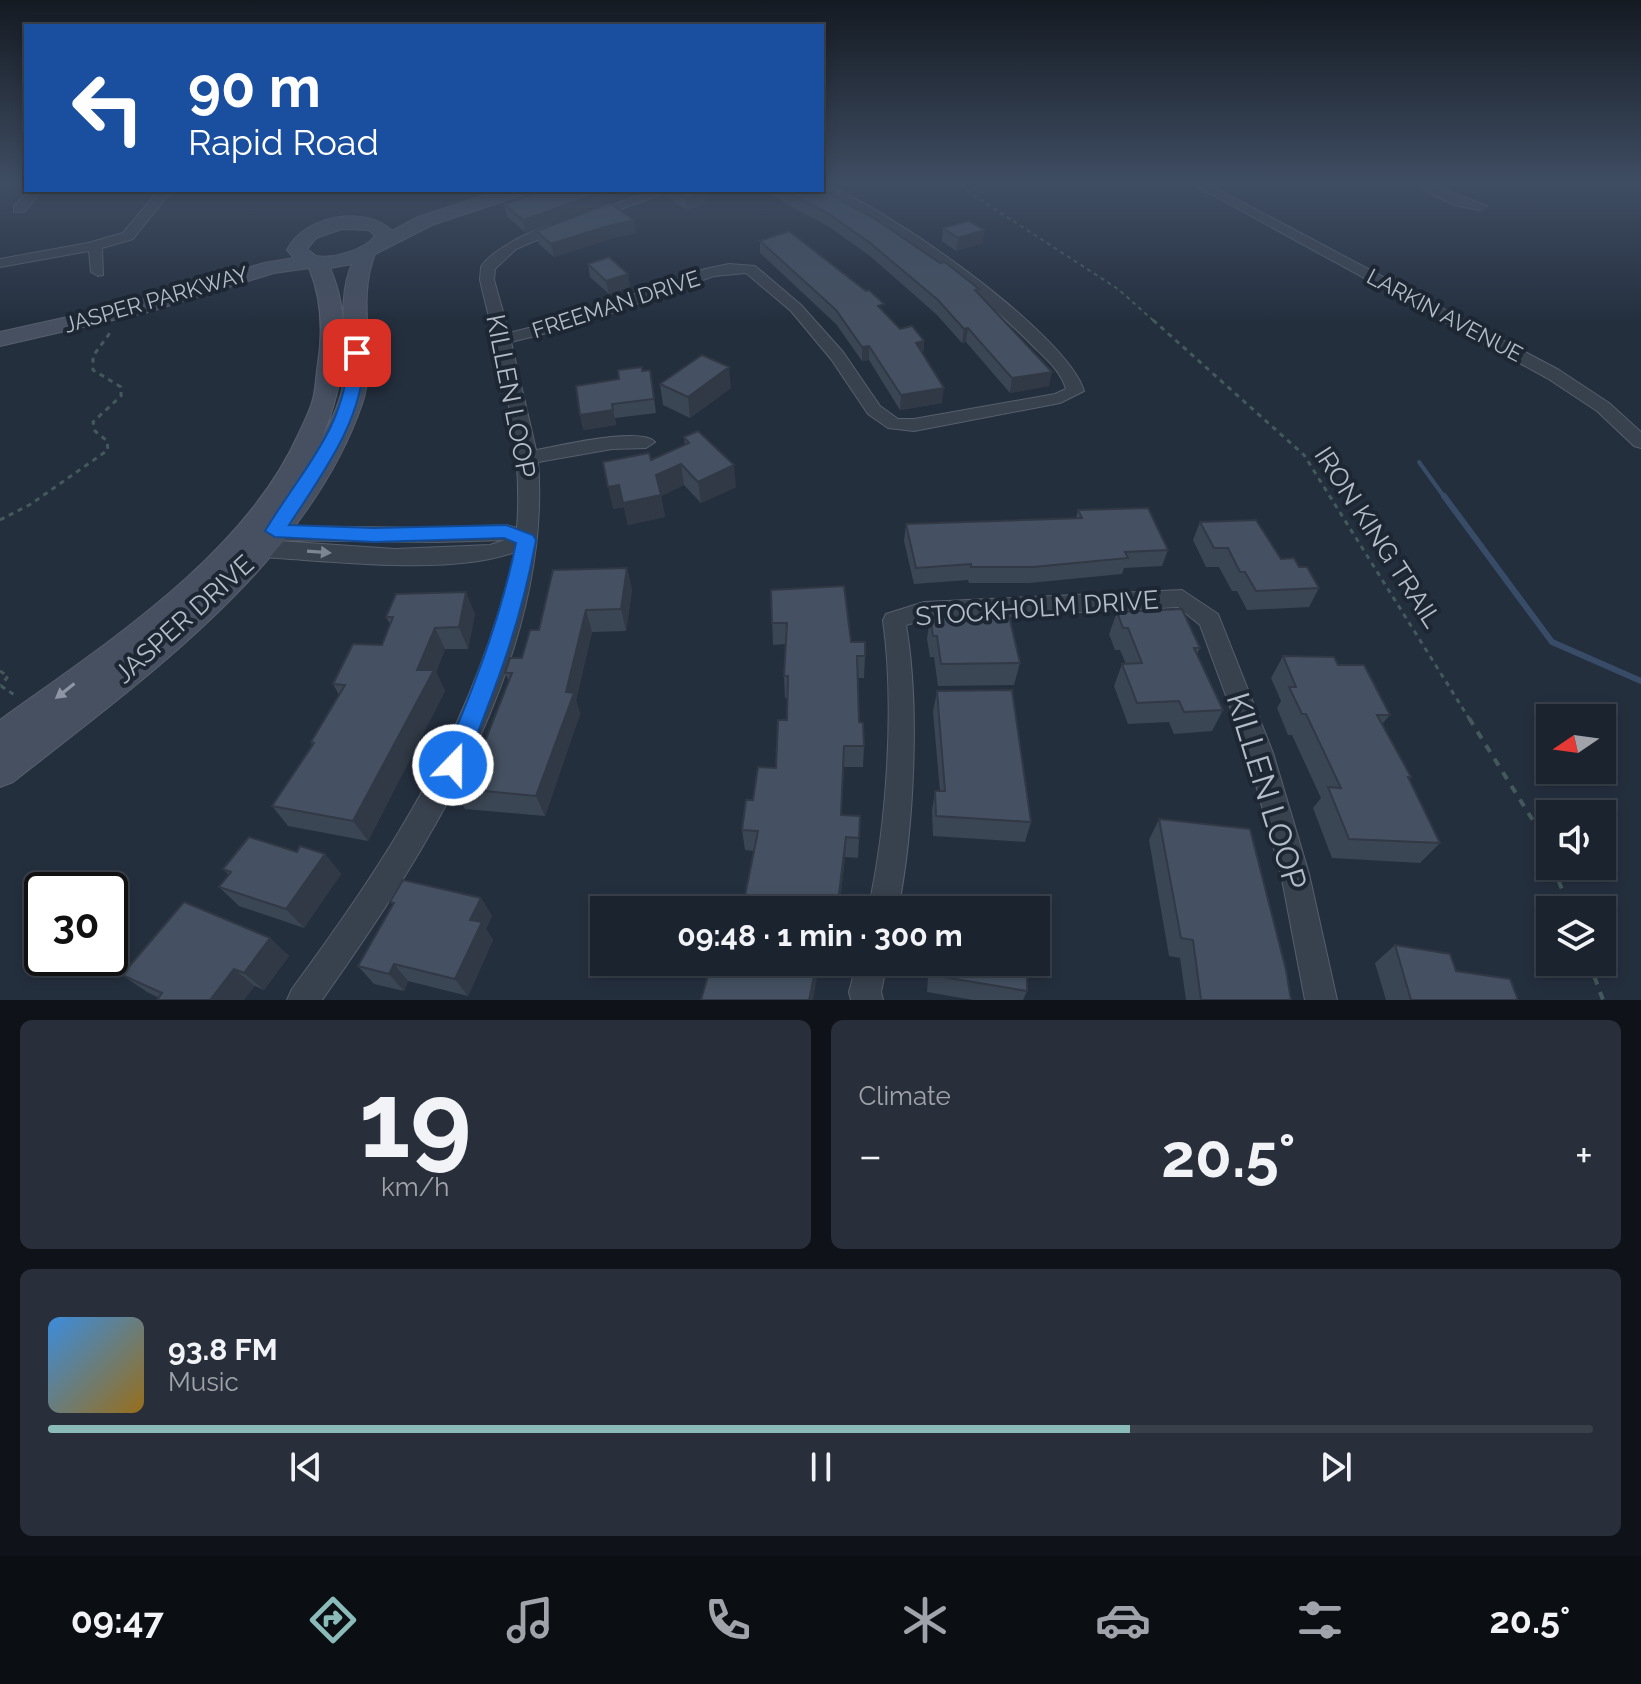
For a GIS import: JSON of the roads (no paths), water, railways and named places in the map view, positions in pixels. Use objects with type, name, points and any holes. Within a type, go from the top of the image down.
[{"type":"street","points":[[0,263],[95,246],[133,233],[136,229]]},
{"type":"street","name":"JASPER PARKWAY","points":[[0,326],[187,282],[324,229]]},
{"type":"street","points":[[374,247],[385,235],[381,229]]},
{"type":"street","points":[[374,247],[411,229]]},
{"type":"street","name":"KILLEN LOOP","points":[[303,1000],[357,928],[453,765],[498,655],[527,540],[530,486],[517,401],[487,280],[488,268],[511,246],[553,229]]},
{"type":"street","name":"FREEMAN DRIVE","points":[[502,339],[569,323],[729,268],[750,269],[796,308],[837,356],[874,410],[894,424],[927,423],[1060,398],[1075,391],[1072,377],[1018,321],[940,257],[896,229]]},
{"type":"street","name":"LARKIN AVENUE","points":[[1282,229],[1553,374],[1603,407],[1641,442]]},
{"type":"street","name":"JASPER DRIVE","points":[[0,741],[260,539],[326,406],[334,358],[332,301],[315,262],[297,250],[302,239]]},
{"type":"street","points":[[95,246],[98,272]]},
{"type":"street","name":"JASPER PARKWAY","points":[[0,339],[140,307],[259,270],[341,260],[374,247]]},
{"type":"street","name":"JASPER DRIVE","points":[[0,770],[134,668],[193,617],[260,539],[328,452],[343,421],[356,380],[353,292],[356,274],[374,247]]},
{"type":"street","points":[[525,458],[612,443],[646,442]]},
{"type":"street","points":[[260,539],[395,557],[491,553],[527,540]]},
{"type":"street","name":"KILLEN LOOP","points":[[1182,598],[1210,620],[1260,753],[1295,874],[1321,1000]]},
{"type":"street","name":"STOCKHOLM DRIVE","points":[[886,896],[891,874],[900,726],[899,650],[894,620],[924,611],[1182,598]]},
{"type":"street","points":[[867,1000],[865,992],[869,976]]},
{"type":"waterway","points":[[1419,462],[1445,498]]},
{"type":"waterway","points":[[1444,496],[1552,642],[1641,681]]}]
